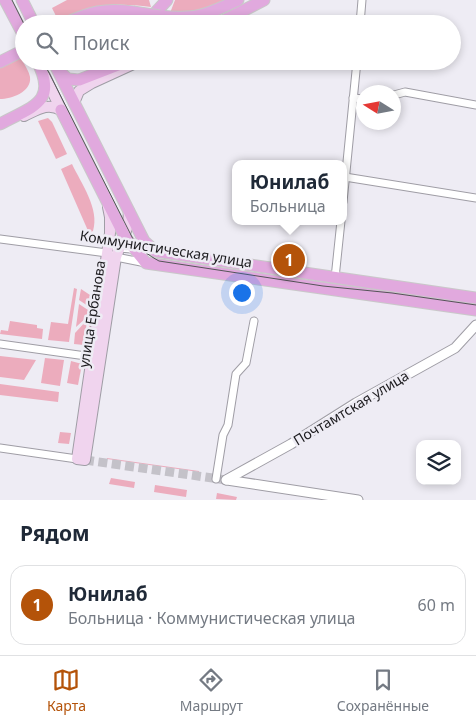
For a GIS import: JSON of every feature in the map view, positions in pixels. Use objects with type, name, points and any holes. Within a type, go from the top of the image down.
[{"type":"main road","points":[[5,0],[15,19]]},
{"type":"main road","points":[[22,0],[30,15]]},
{"type":"main road","points":[[153,15],[167,0]]},
{"type":"main road","points":[[203,15],[238,0]]},
{"type":"main road","points":[[235,15],[264,0]]},
{"type":"main road","points":[[84,15],[109,10],[133,15]]},
{"type":"main road","points":[[0,54],[15,51]]},
{"type":"main road","points":[[0,62],[15,52]]},
{"type":"main road","points":[[0,126],[10,115],[36,105],[44,95],[46,86],[42,70]]},
{"type":"main road","points":[[57,70],[128,211]]},
{"type":"main road","points":[[59,70],[68,79],[78,80],[105,70]]},
{"type":"main road","points":[[89,76],[98,70]]},
{"type":"main road","points":[[74,103],[79,91],[120,70]]},
{"type":"main road","name":"улица Ербанова","points":[[43,73],[106,201],[110,217],[114,253],[81,460]]},
{"type":"main road","points":[[0,126],[48,106],[55,106],[61,110]]},
{"type":"main road","points":[[106,201],[126,237],[146,263]]},
{"type":"main road","name":"улица Ербанова","points":[[114,253],[126,237],[129,223],[128,211]]},
{"type":"main road","name":"Коммунистическая улица","points":[[128,211],[144,241],[155,251],[476,298]]},
{"type":"main road","name":"Коммунистическая улица","points":[[146,263],[476,310]]},
{"type":"street","points":[[361,15],[362,0]]},
{"type":"street","points":[[347,160],[356,70]]},
{"type":"street","points":[[401,93],[405,92],[476,105]]},
{"type":"street","points":[[347,177],[476,198]]},
{"type":"street","points":[[335,278],[341,225]]},
{"type":"street","name":"Коммунистическая улица","points":[[0,239],[114,253],[146,263]]},
{"type":"street","points":[[114,253],[134,248],[155,251]]},
{"type":"street","points":[[216,479],[223,435],[228,425],[236,374],[246,363],[254,321]]},
{"type":"street","name":"Почтамтская улица","points":[[358,500],[226,480],[291,444],[356,403],[455,348],[474,327]]},
{"type":"street","points":[[0,344],[97,357]]},
{"type":"street","points":[[0,448],[81,460]]},
{"type":"shaded area","points":[[67,0],[149,0],[151,7],[113,5],[94,8],[76,15],[56,15],[52,8]]},
{"type":"shaded area","points":[[175,0],[225,0],[198,11],[170,13]]},
{"type":"shaded area","points":[[15,61],[15,70],[28,70],[30,82],[28,87],[20,94],[0,99],[0,68]]},
{"type":"shaded area","points":[[48,118],[52,122],[67,154],[56,159],[38,121]]},
{"type":"shaded area","points":[[72,164],[92,205],[94,223],[93,231],[89,233],[61,169]]},
{"type":"shaded area","points":[[74,288],[77,289],[69,342],[48,340],[51,322],[68,324]]},
{"type":"shaded area","points":[[81,289],[90,295],[88,306],[79,300]]},
{"type":"shaded area","points":[[92,297],[97,298],[89,346],[87,348]]},
{"type":"shaded area","points":[[79,304],[88,310],[87,317],[76,327]]},
{"type":"shaded area","points":[[87,320],[84,345],[74,344],[75,333]]},
{"type":"shaded area","points":[[10,321],[37,325],[37,328],[43,329],[42,339],[0,334],[1,330],[8,331]]},
{"type":"shaded area","points":[[0,356],[36,360],[24,380],[0,377]]},
{"type":"shaded area","points":[[45,358],[64,360],[60,386],[41,383]]},
{"type":"shaded area","points":[[71,361],[82,364],[78,385],[67,383]]},
{"type":"shaded area","points":[[0,384],[59,392],[58,402],[0,395]]},
{"type":"shaded area","points":[[60,432],[71,433],[69,444],[58,443]]},
{"type":"shaded area","points":[[107,459],[199,471],[199,472]]},
{"type":"shaded area","points":[[111,478],[135,482],[134,488],[109,484]]},
{"type":"shaded area","points":[[155,485],[187,490],[186,497],[154,492]]},
{"type":"shaded area","points":[[217,493],[237,497],[236,500],[216,499]]},
{"type":"tunnel","points":[[85,460],[226,480]]},
{"type":"tram line","points":[[12,0],[20,15]]},
{"type":"tram line","points":[[48,70],[133,239],[144,252],[159,261],[323,286],[392,293],[476,305]]},
{"type":"place","name":"Юнилаб","points":[[289,260]]}]
